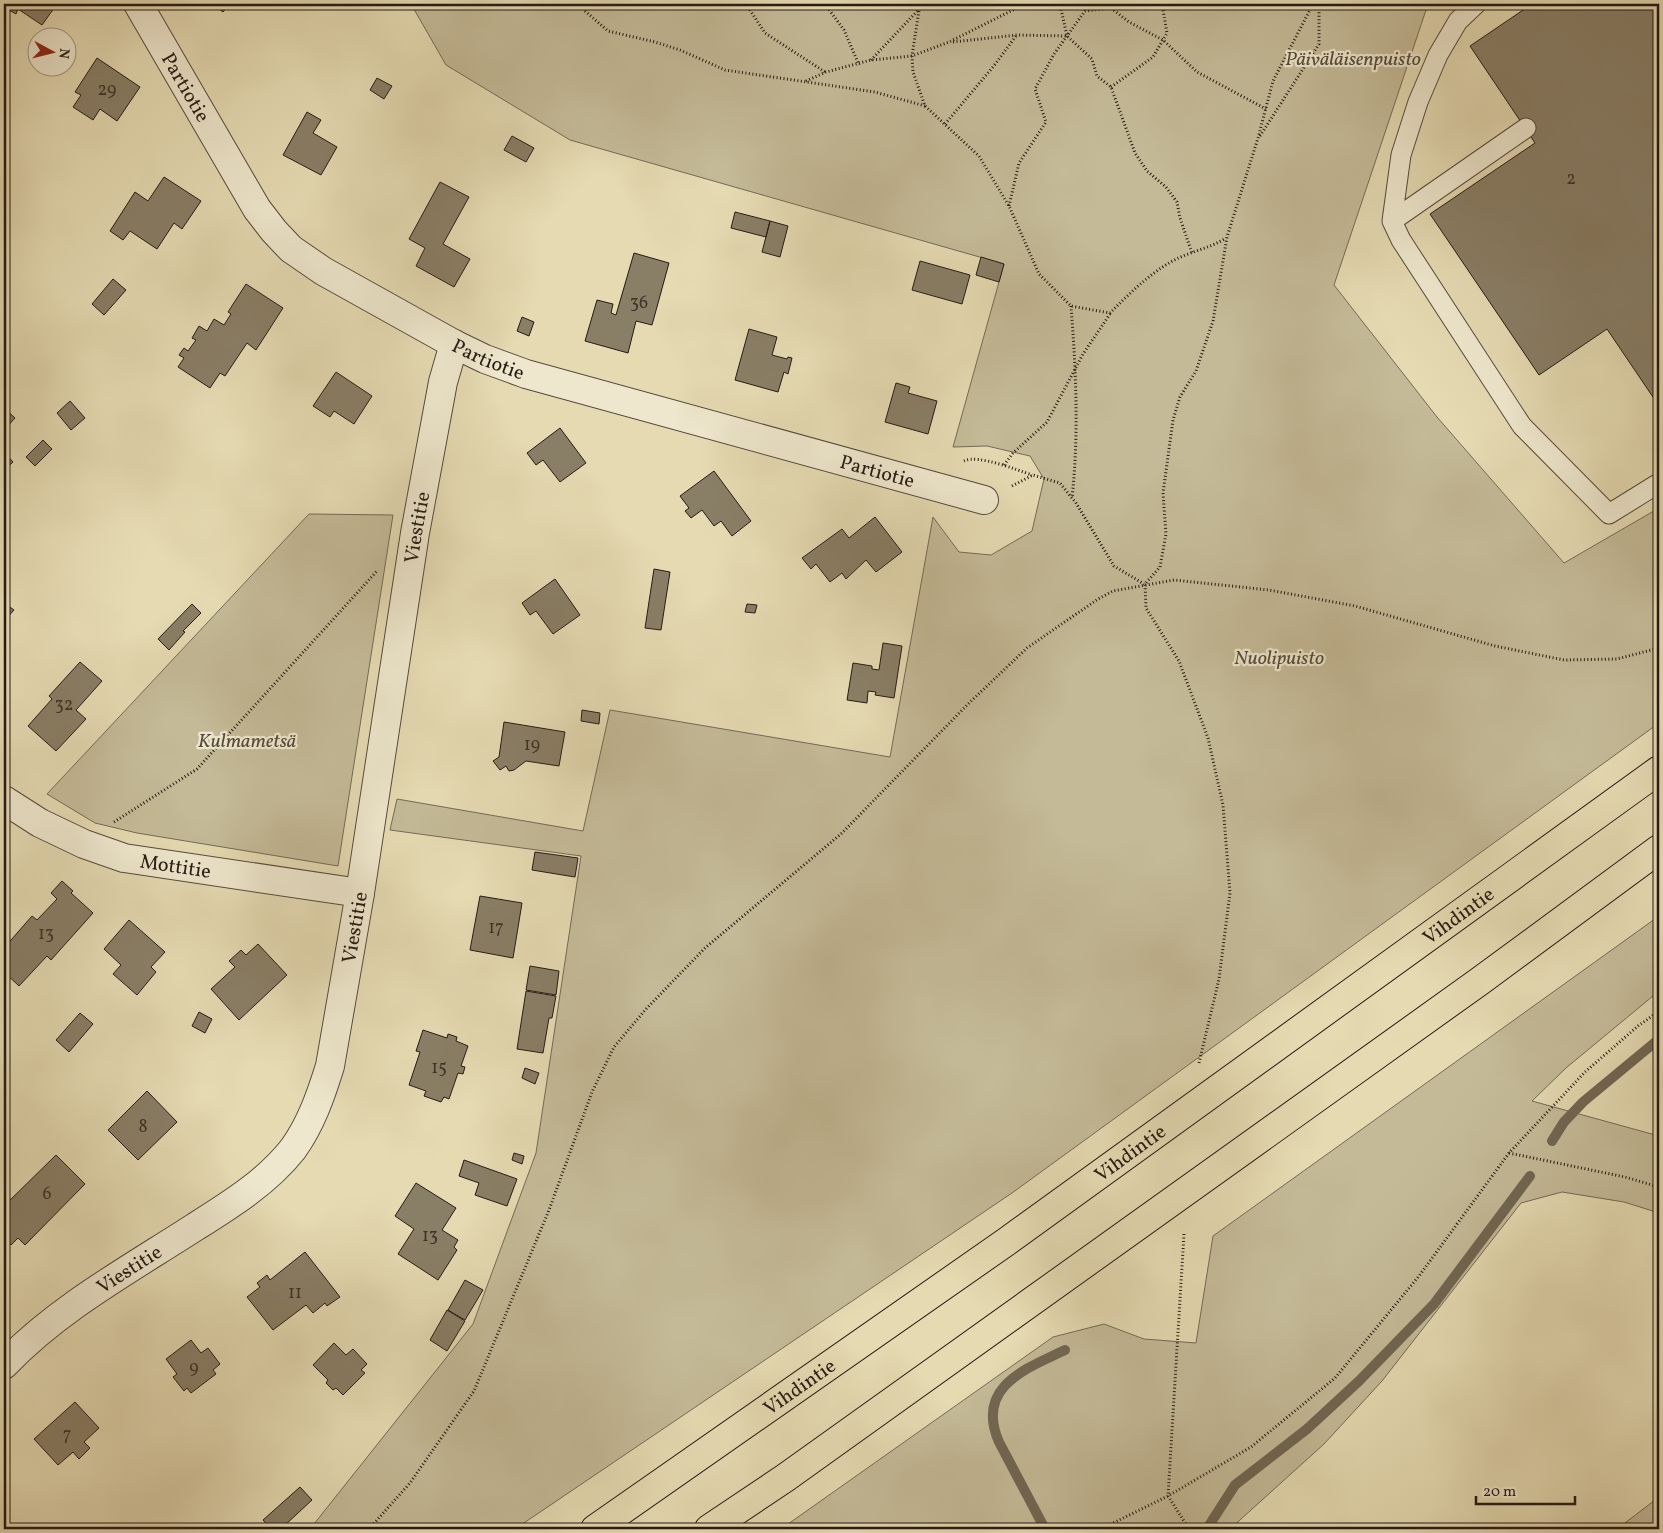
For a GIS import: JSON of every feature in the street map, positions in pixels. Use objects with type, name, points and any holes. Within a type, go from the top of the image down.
[{"type":"main road","name":"Vihdintie","points":[[595,1529],[1006,1242],[1659,770]]},
{"type":"main road","points":[[709,1529],[793,1472],[1480,981],[1659,849]]},
{"type":"street","name":"Partiotie","points":[[138,4],[257,209],[291,249],[323,272],[454,344],[485,359],[526,374],[984,500]]},
{"type":"street","name":"Viestitie","points":[[4,1364],[64,1313],[239,1199],[268,1175],[292,1149],[308,1125],[330,1066],[360,893],[415,533],[443,382],[454,344]]},
{"type":"street","name":"Mottitie","points":[[4,800],[40,823],[75,840],[124,858],[360,893]]},
{"type":"lane","points":[[1476,4],[1458,21],[1438,55],[1418,102],[1401,155],[1392,220],[1400,240],[1522,426],[1609,514],[1659,483]]},
{"type":"lane","points":[[1392,220],[1526,128]]},
{"type":"path","points":[[577,4],[608,31],[680,50],[724,70],[875,92],[925,106],[979,156],[1009,206],[1039,274],[1071,306],[1110,313]]},
{"type":"path","points":[[746,4],[765,33],[826,72]]},
{"type":"path","points":[[825,4],[844,30],[859,64]]},
{"type":"path","points":[[871,60],[920,6],[924,4]]},
{"type":"path","points":[[804,81],[826,72],[871,60],[912,56],[949,42],[1025,4]]},
{"type":"path","points":[[1057,4],[1061,9],[1067,36],[1092,59],[1097,76],[1111,87],[1135,153],[1147,171],[1166,187],[1177,202],[1180,218],[1192,254]]},
{"type":"path","points":[[1009,206],[1019,163],[1046,122],[1035,89],[1054,54],[1085,11],[1111,8],[1116,4]]},
{"type":"path","points":[[1111,87],[1153,57],[1167,33],[1162,4]]},
{"type":"path","points":[[1199,1064],[1219,978],[1230,893],[1223,805],[1208,738],[1179,661],[1146,608],[1145,584],[1160,567],[1166,534],[1163,493],[1173,420],[1180,397],[1196,371],[1213,321],[1227,237],[1258,138],[1273,81],[1313,4]]},
{"type":"path","points":[[1258,138],[1319,44],[1319,4]]},
{"type":"path","points":[[920,6],[912,56],[913,72],[925,106]]},
{"type":"path","points":[[1111,8],[1129,22],[1163,40],[1197,72],[1266,109]]},
{"type":"path","points":[[949,42],[1017,35],[1067,36]]},
{"type":"path","points":[[945,124],[993,68],[1017,35]]},
{"type":"path","points":[[1004,465],[1013,453],[1047,422],[1076,368],[1110,313],[1134,289],[1170,262],[1219,243],[1227,237]]},
{"type":"path","points":[[1071,306],[1076,368],[1077,455],[1072,499]]},
{"type":"path","points":[[984,500],[1033,475],[1060,483],[1114,566],[1145,584]]},
{"type":"path","points":[[113,822],[197,769],[378,569]]},
{"type":"path","points":[[369,1529],[410,1483],[474,1391],[549,1210],[592,1092],[614,1048],[646,1009],[705,948],[842,833],[968,704],[1027,648],[1113,591],[1174,580],[1269,590],[1355,606],[1495,646],[1564,660],[1617,659],[1659,648]]},
{"type":"path","points":[[1101,1529],[1168,1496],[1251,1447],[1335,1378],[1419,1276],[1509,1153],[1585,1072],[1638,1026],[1659,1011]]},
{"type":"path","points":[[1509,1153],[1625,1177],[1659,1187]]},
{"type":"path","points":[[1184,1234],[1168,1496],[1189,1529]]},
{"type":"green space","name":"Nuolipuisto","points":[[411,4],[1428,4],[1334,285],[1437,417],[1564,563],[1659,508],[1659,723],[1012,1193],[515,1529],[310,1529],[473,1324],[536,1153],[581,856],[390,830],[397,799],[583,831],[610,710],[890,757],[933,517],[959,552],[991,555],[1032,531],[1044,479],[1030,456],[987,446],[953,447],[1004,264],[570,140],[446,65]]},
{"type":"green space","name":"Kulmametsä","points":[[309,514],[393,515],[338,866],[137,833],[95,823],[47,794]]},
{"type":"green space","points":[[1659,916],[1659,991],[1566,1068],[1532,1101],[1659,1136],[1659,1213],[1624,1202],[1562,1192],[1521,1203],[1382,1381],[1324,1444],[1230,1529],[781,1529],[1053,1337],[1104,1324],[1144,1339],[1196,1343],[1213,1236]]},
{"type":"green space","points":[[1659,1497],[1659,1529],[1617,1529]]},
{"type":"building","points":[[5,4],[57,4],[42,25],[18,9],[16,14],[4,7]]},
{"type":"building","points":[[213,4],[230,4],[223,12]]},
{"type":"building","points":[[1532,4],[1659,4],[1659,406],[1607,329],[1539,375],[1430,214],[1535,143],[1470,46]]},
{"type":"building","points":[[97,58],[140,87],[117,121],[100,109],[93,120],[73,107],[81,95],[75,92]]},
{"type":"building","points":[[377,78],[392,86],[384,99],[370,90]]},
{"type":"building","points":[[307,112],[321,120],[313,133],[337,147],[321,175],[283,155]]},
{"type":"building","points":[[512,136],[534,148],[526,162],[504,150]]},
{"type":"building","points":[[164,177],[201,201],[182,229],[174,223],[157,249],[130,231],[123,240],[110,231],[135,192],[148,201]]},
{"type":"building","points":[[440,182],[469,197],[443,244],[470,259],[454,287],[416,266],[425,248],[409,239]]},
{"type":"building","points":[[735,212],[770,221],[766,237],[731,228]]},
{"type":"building","points":[[770,221],[788,226],[780,257],[762,252]]},
{"type":"building","points":[[634,253],[669,263],[652,325],[636,321],[628,353],[585,341],[597,300],[613,304],[611,313],[616,315]]},
{"type":"building","points":[[981,257],[1004,264],[999,282],[976,275]]},
{"type":"building","points":[[920,261],[970,275],[962,304],[912,290]]},
{"type":"building","points":[[113,279],[126,290],[104,315],[92,304]]},
{"type":"building","points":[[246,284],[283,308],[256,350],[247,343],[225,376],[220,373],[210,388],[178,367],[184,358],[179,355],[184,348],[188,351],[196,340],[192,338],[199,326],[207,331],[214,319],[224,325],[231,314],[228,312]]},
{"type":"building","points":[[522,317],[534,322],[529,336],[517,331]]},
{"type":"building","points":[[749,329],[777,337],[772,355],[787,359],[788,357],[792,358],[788,374],[784,372],[778,392],[735,380]]},
{"type":"building","points":[[336,372],[372,396],[354,424],[334,411],[330,417],[313,406]]},
{"type":"building","points":[[896,383],[910,387],[908,393],[937,401],[928,434],[885,422]]},
{"type":"building","points":[[70,401],[85,418],[71,430],[57,413]]},
{"type":"building","points":[[4,408],[15,418],[4,430]]},
{"type":"building","points":[[560,428],[586,463],[560,482],[543,460],[536,465],[527,453]]},
{"type":"building","points":[[43,440],[52,449],[35,466],[26,457]]},
{"type":"building","points":[[4,452],[13,462],[4,470]]},
{"type":"building","points":[[714,471],[751,521],[732,536],[721,521],[714,526],[702,510],[691,518],[685,511],[689,508],[680,496]]},
{"type":"building","points":[[875,517],[902,552],[876,572],[866,560],[846,579],[842,573],[830,582],[816,564],[811,569],[802,558],[842,529],[849,538]]},
{"type":"building","points":[[654,569],[670,572],[661,630],[645,628]]},
{"type":"building","points":[[555,579],[580,615],[553,634],[536,611],[530,615],[522,603]]},
{"type":"building","points":[[4,603],[14,610],[4,621]]},
{"type":"building","points":[[192,604],[201,613],[183,631],[185,632],[169,650],[158,639]]},
{"type":"building","points":[[747,604],[757,605],[755,613],[745,612]]},
{"type":"building","points":[[883,643],[902,646],[894,698],[875,695],[876,692],[868,691],[867,703],[847,700],[853,663],[872,666],[872,669],[879,670]]},
{"type":"building","points":[[80,662],[102,681],[76,710],[86,719],[56,751],[28,726],[52,699],[49,696]]},
{"type":"building","points":[[582,710],[600,713],[599,724],[581,721]]},
{"type":"building","points":[[504,722],[565,732],[559,766],[526,761],[514,770],[509,771],[506,766],[500,770],[493,761],[499,757]]},
{"type":"building","points":[[535,852],[578,858],[575,877],[532,870]]},
{"type":"building","points":[[62,881],[73,891],[71,893],[93,913],[51,960],[47,956],[19,986],[4,972],[4,948],[32,916],[37,920],[57,899],[51,893]]},
{"type":"building","points":[[480,896],[522,903],[513,958],[470,950]]},
{"type":"building","points":[[129,920],[165,952],[151,967],[156,972],[137,995],[113,974],[121,965],[104,949]]},
{"type":"building","points":[[258,944],[287,975],[239,1020],[211,989],[235,967],[229,961],[241,950],[246,955]]},
{"type":"building","points":[[530,966],[559,971],[556,995],[526,990]]},
{"type":"building","points":[[526,991],[556,996],[552,1018],[549,1018],[543,1053],[517,1049]]},
{"type":"building","points":[[199,1012],[212,1019],[205,1033],[192,1026]]},
{"type":"building","points":[[80,1013],[93,1024],[69,1052],[56,1040]]},
{"type":"building","points":[[423,1030],[447,1038],[448,1034],[457,1037],[456,1041],[468,1046],[461,1066],[465,1067],[463,1074],[458,1073],[449,1099],[444,1097],[441,1102],[424,1096],[426,1091],[409,1085],[420,1052],[416,1051]]},
{"type":"building","points":[[525,1068],[539,1073],[535,1084],[522,1078]]},
{"type":"building","points":[[147,1091],[177,1122],[138,1160],[108,1130]]},
{"type":"building","points":[[514,1153],[524,1156],[522,1164],[512,1160]]},
{"type":"building","points":[[56,1155],[85,1184],[25,1245],[18,1238],[11,1245],[4,1238],[4,1206]]},
{"type":"building","points":[[464,1160],[517,1179],[507,1206],[475,1195],[479,1183],[459,1176]]},
{"type":"building","points":[[416,1183],[456,1208],[442,1230],[458,1240],[454,1247],[457,1250],[438,1280],[398,1254],[414,1229],[395,1216]]},
{"type":"building","points":[[305,1252],[340,1297],[327,1306],[325,1303],[313,1313],[306,1305],[273,1330],[247,1297],[260,1287],[257,1283],[267,1275],[270,1280]]},
{"type":"building","points":[[465,1280],[483,1290],[465,1320],[448,1310]]},
{"type":"building","points":[[447,1310],[465,1321],[447,1351],[430,1340]]},
{"type":"building","points":[[191,1340],[201,1353],[208,1348],[220,1364],[213,1370],[216,1374],[191,1393],[187,1388],[184,1391],[173,1377],[177,1374],[166,1359]]},
{"type":"building","points":[[334,1343],[346,1355],[353,1349],[367,1364],[361,1370],[365,1373],[343,1395],[336,1388],[333,1390],[326,1383],[328,1380],[313,1365]]},
{"type":"building","points":[[75,1402],[99,1428],[84,1442],[90,1448],[79,1459],[73,1452],[58,1465],[34,1439]]},
{"type":"building","points":[[300,1487],[312,1500],[284,1526],[288,1529],[271,1529],[263,1520]]},
{"type":"waterway","points":[[1552,1141],[1564,1122],[1583,1102],[1659,1039]]},
{"type":"waterway","points":[[1210,1524],[1235,1485],[1307,1429],[1359,1381],[1434,1304],[1530,1176]]},
{"type":"waterway","points":[[1045,1529],[999,1442],[993,1423],[994,1407],[999,1394],[1008,1382],[1034,1365],[1065,1350]]},
{"type":"park label","name":"Päiväläisenpuisto","points":[[1353,58]]}]
